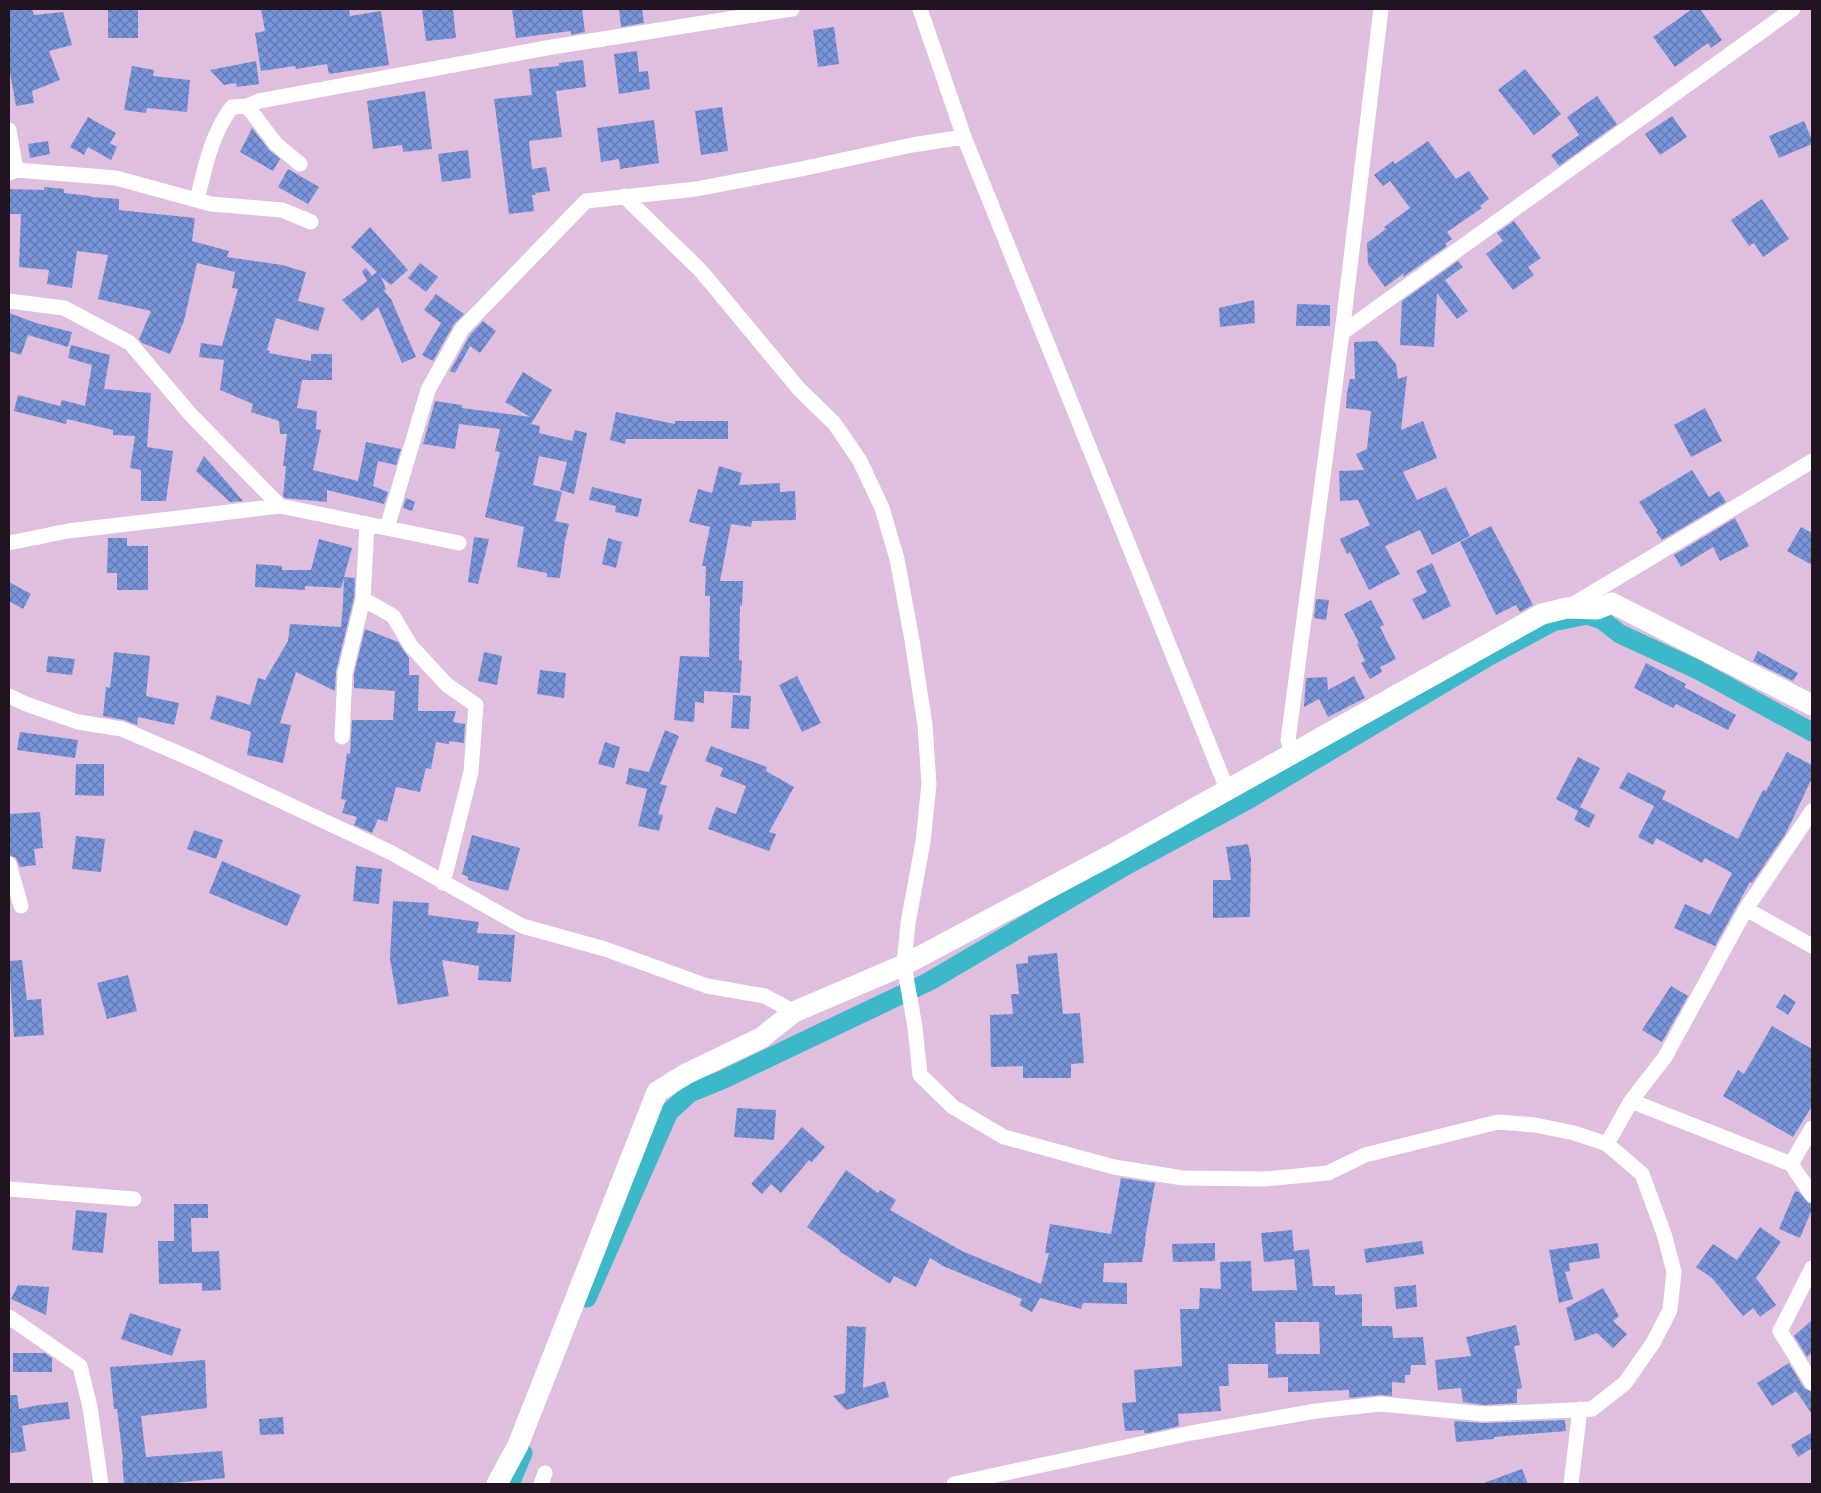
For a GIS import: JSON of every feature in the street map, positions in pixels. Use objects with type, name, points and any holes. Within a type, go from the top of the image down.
[{"type":"street","points":[[197,200],[211,145],[222,120],[232,107],[247,106],[259,101],[546,48],[792,9]]},
{"type":"street","points":[[920,9],[964,137],[1227,789]]},
{"type":"street","points":[[1292,753],[1288,740],[1342,333],[1381,9]]},
{"type":"street","points":[[1342,333],[1793,9]]},
{"type":"street","points":[[247,106],[276,144],[300,164]]},
{"type":"street","points":[[9,130],[12,172],[116,178],[211,204],[282,210],[311,222]]},
{"type":"street","points":[[387,528],[428,390],[462,329],[586,201],[696,189],[912,145],[964,137]]},
{"type":"street","points":[[624,196],[702,271],[799,389],[834,423],[860,461],[882,508],[897,559],[925,724],[929,784],[923,842],[908,923],[907,984],[920,1075],[952,1107],[1004,1137],[1114,1167],[1183,1178],[1264,1179],[1328,1173],[1365,1155],[1498,1122],[1535,1125],[1574,1133],[1606,1144],[1642,1174],[1664,1234],[1674,1272],[1670,1310],[1653,1343],[1625,1383],[1592,1409],[1484,1414],[1381,1404],[1344,1408],[1191,1433],[954,1484]]},
{"type":"street","points":[[9,301],[64,308],[130,343],[191,415],[280,506]]},
{"type":"street","points":[[1567,608],[1812,461]]},
{"type":"street","points":[[9,543],[68,531],[280,506],[459,543]]},
{"type":"street","points":[[342,737],[344,673],[363,599],[367,524]]},
{"type":"street","points":[[363,599],[393,616],[411,646],[446,685],[476,705],[471,772],[443,882]]},
{"type":"street","points":[[497,1484],[518,1445],[657,1092],[686,1074],[761,1038],[794,1012],[907,984],[1113,854],[1542,614],[1567,608],[1597,609],[1612,604],[1812,705]]},
{"type":"street","points":[[9,696],[78,722],[122,729],[196,761],[390,852],[522,926],[605,949],[707,986],[765,996],[794,1012]]},
{"type":"street","points":[[1606,1144],[1631,1102],[1665,1058],[1746,909],[1810,820]]},
{"type":"street","points":[[9,864],[21,906]]},
{"type":"street","points":[[1746,909],[1812,946]]},
{"type":"street","points":[[1631,1102],[1791,1164],[1812,1195]]},
{"type":"street","points":[[1791,1164],[1812,1128]]},
{"type":"street","points":[[9,1189],[134,1199]]},
{"type":"street","points":[[1812,1268],[1780,1331],[1812,1383]]},
{"type":"street","points":[[9,1317],[80,1366],[90,1407],[101,1484]]},
{"type":"street","points":[[1571,1484],[1580,1409]]},
{"type":"building","points":[[9,9],[32,9],[34,15],[63,12],[72,45],[49,51],[60,80],[32,91],[34,103],[16,106],[9,67]]},
{"type":"building","points":[[108,9],[138,9],[138,38],[108,38]]},
{"type":"building","points":[[261,9],[349,9],[350,16],[381,11],[389,65],[329,74],[327,64],[296,69],[295,66],[261,71],[255,33],[265,31]]},
{"type":"building","points":[[422,9],[453,9],[456,38],[426,41]]},
{"type":"building","points":[[512,9],[582,9],[585,32],[571,35],[571,31],[516,38]]},
{"type":"building","points":[[619,9],[642,9],[644,23],[621,27]]},
{"type":"building","points":[[1692,9],[1700,9],[1722,40],[1711,48],[1708,43],[1675,67],[1653,37]]},
{"type":"building","points":[[834,27],[839,64],[818,67],[813,30]]},
{"type":"building","points":[[637,51],[639,72],[648,71],[650,89],[619,94],[614,54]]},
{"type":"building","points":[[583,60],[586,87],[556,91],[562,137],[529,141],[532,169],[546,167],[550,191],[532,195],[534,211],[509,214],[494,99],[532,95],[529,69],[559,66],[559,63]]},
{"type":"building","points":[[256,61],[259,84],[237,87],[236,83],[224,85],[210,70]]},
{"type":"building","points":[[132,66],[154,70],[153,76],[190,80],[187,112],[147,108],[146,113],[124,110]]},
{"type":"building","points":[[1525,69],[1561,114],[1534,135],[1498,90]]},
{"type":"building","points":[[425,91],[432,149],[403,152],[402,145],[373,149],[367,101]]},
{"type":"building","points":[[1597,96],[1617,124],[1559,166],[1551,155],[1579,135],[1567,117]]},
{"type":"building","points":[[722,107],[728,151],[701,155],[695,111]]},
{"type":"building","points":[[1672,116],[1687,137],[1660,155],[1645,134]]},
{"type":"building","points":[[88,117],[116,133],[110,143],[117,147],[111,160],[88,147],[84,155],[70,147]]},
{"type":"building","points":[[654,120],[659,163],[620,169],[619,159],[601,162],[597,128]]},
{"type":"building","points":[[1804,121],[1812,144],[1779,158],[1769,136]]},
{"type":"building","points":[[252,128],[269,150],[280,159],[273,171],[240,152]]},
{"type":"building","points":[[48,141],[50,154],[30,158],[28,144]]},
{"type":"building","points":[[1428,141],[1456,179],[1469,171],[1489,199],[1480,206],[1482,208],[1447,232],[1452,239],[1445,244],[1447,246],[1403,277],[1404,273],[1385,287],[1368,264],[1367,243],[1386,229],[1384,227],[1410,208],[1390,181],[1383,186],[1374,175],[1393,161],[1395,164]]},
{"type":"building","points":[[468,150],[471,178],[442,182],[438,154]]},
{"type":"building","points":[[288,169],[319,187],[308,204],[278,187]]},
{"type":"building","points":[[44,187],[64,189],[64,193],[119,199],[119,210],[195,218],[192,241],[229,251],[227,257],[282,265],[306,272],[298,301],[325,308],[318,331],[276,318],[267,350],[270,351],[269,353],[311,361],[311,354],[332,354],[332,380],[302,380],[297,408],[317,411],[316,429],[321,430],[313,470],[358,481],[366,442],[401,449],[396,465],[378,461],[373,486],[388,492],[384,504],[327,490],[327,502],[285,498],[283,496],[286,466],[283,466],[287,434],[280,434],[279,421],[251,412],[253,404],[220,390],[224,360],[199,357],[201,343],[222,346],[238,289],[232,288],[235,272],[197,263],[184,321],[170,354],[142,343],[139,339],[151,311],[98,299],[108,255],[77,251],[72,288],[47,284],[49,270],[19,267],[21,214],[9,214],[9,189],[44,190]]},
{"type":"building","points":[[1762,199],[1789,239],[1763,257],[1754,243],[1749,246],[1731,220]]},
{"type":"building","points":[[1514,221],[1541,258],[1528,267],[1534,275],[1513,290],[1486,254],[1503,241],[1497,233]]},
{"type":"building","points":[[370,227],[408,270],[391,285],[381,277],[386,289],[384,291],[391,299],[416,357],[402,363],[378,307],[362,321],[342,300],[367,281],[362,271],[366,268],[372,276],[377,272],[351,247]]},
{"type":"building","points":[[1458,261],[1463,267],[1445,280],[1468,311],[1457,319],[1437,293],[1434,347],[1400,345],[1402,301]]},
{"type":"building","points":[[420,263],[438,277],[426,292],[408,278]]},
{"type":"building","points":[[436,294],[464,314],[454,324],[433,361],[422,355],[441,323],[424,310]]},
{"type":"building","points":[[1254,300],[1255,323],[1220,327],[1219,308]]},
{"type":"building","points":[[1297,304],[1330,305],[1330,326],[1296,326]]},
{"type":"building","points":[[9,313],[36,323],[72,332],[68,347],[28,335],[21,355],[9,351]]},
{"type":"building","points":[[483,321],[496,331],[480,353],[470,346],[455,373],[450,371],[470,335]]},
{"type":"building","points":[[1377,341],[1396,364],[1398,379],[1407,376],[1401,430],[1423,421],[1437,458],[1403,472],[1417,500],[1446,487],[1470,536],[1432,555],[1420,530],[1385,546],[1400,574],[1369,590],[1350,552],[1347,554],[1340,539],[1370,525],[1358,500],[1340,501],[1339,471],[1364,470],[1356,454],[1367,449],[1371,411],[1346,408],[1347,393],[1350,379],[1355,379],[1354,342]]},
{"type":"building","points":[[71,345],[110,355],[104,389],[151,393],[147,447],[173,451],[166,501],[141,501],[141,470],[130,468],[135,436],[113,435],[113,430],[67,419],[66,424],[14,411],[18,395],[60,406],[62,400],[85,406],[92,365],[68,358]]},
{"type":"building","points":[[523,372],[552,390],[531,424],[540,426],[539,433],[572,441],[575,430],[587,433],[574,494],[560,490],[567,462],[539,456],[533,485],[562,492],[555,521],[569,524],[560,578],[547,577],[547,573],[517,567],[524,527],[485,517],[500,452],[495,451],[500,429],[459,424],[455,449],[423,444],[435,401],[462,405],[462,408],[530,417],[505,402]]},
{"type":"building","points":[[1705,408],[1722,441],[1691,457],[1674,425]]},
{"type":"building","points":[[616,412],[675,424],[675,421],[728,421],[728,439],[626,439],[625,444],[610,440]]},
{"type":"building","points":[[204,456],[243,501],[230,502],[196,471]]},
{"type":"building","points":[[719,466],[742,473],[739,485],[780,483],[780,492],[795,491],[796,520],[752,521],[751,527],[731,524],[720,581],[743,581],[742,606],[740,605],[739,660],[742,661],[740,693],[704,691],[704,703],[695,702],[694,722],[674,720],[680,656],[709,657],[710,596],[705,596],[706,566],[702,566],[710,527],[689,522],[698,489],[712,493]]},
{"type":"building","points":[[1692,470],[1709,497],[1719,491],[1726,502],[1662,540],[1639,502]]},
{"type":"building","points":[[592,487],[642,499],[638,517],[615,512],[616,506],[589,500]]},
{"type":"building","points":[[406,498],[415,502],[412,511],[403,508]]},
{"type":"building","points":[[1735,518],[1749,546],[1720,561],[1713,547],[1681,567],[1674,555]]},
{"type":"building","points":[[1491,526],[1533,605],[1520,612],[1516,605],[1496,615],[1460,542]]},
{"type":"building","points":[[1801,527],[1812,533],[1812,565],[1787,551]]},
{"type":"building","points":[[474,537],[489,539],[478,584],[468,582]]},
{"type":"building","points":[[108,538],[127,538],[127,546],[148,546],[148,590],[117,590],[117,573],[107,573]]},
{"type":"building","points":[[608,538],[622,542],[616,568],[602,564]]},
{"type":"building","points":[[319,539],[352,548],[344,577],[355,578],[354,598],[336,671],[335,691],[296,672],[280,723],[291,725],[283,763],[247,755],[251,732],[210,719],[217,695],[250,705],[258,678],[265,680],[288,641],[290,624],[341,627],[343,603],[344,578],[341,588],[305,586],[305,590],[255,587],[256,564],[282,566],[282,570],[311,570]]},
{"type":"building","points":[[1432,563],[1451,606],[1423,620],[1412,599],[1427,592],[1416,571]]},
{"type":"building","points":[[9,582],[31,594],[23,609],[9,601]]},
{"type":"building","points":[[1316,599],[1329,600],[1326,620],[1314,618]]},
{"type":"building","points":[[1371,600],[1384,625],[1380,627],[1396,659],[1380,667],[1382,672],[1370,679],[1361,663],[1365,661],[1357,644],[1359,643],[1344,614]]},
{"type":"building","points":[[365,629],[398,642],[409,658],[409,675],[419,675],[418,711],[456,711],[453,722],[465,724],[464,743],[449,741],[449,744],[436,742],[431,769],[426,768],[420,792],[396,787],[387,822],[378,819],[372,833],[354,825],[357,817],[342,813],[346,800],[341,799],[347,753],[350,754],[352,720],[393,720],[395,691],[354,688],[354,674]]},
{"type":"building","points":[[1758,651],[1798,673],[1793,681],[1753,661]]},
{"type":"building","points":[[114,652],[150,656],[146,696],[179,703],[174,725],[138,717],[137,725],[124,720],[103,716],[106,687],[110,688]]},
{"type":"building","points":[[484,652],[502,656],[497,685],[478,681]]},
{"type":"building","points":[[48,656],[75,659],[72,675],[46,672]]},
{"type":"building","points":[[1646,663],[1686,684],[1684,687],[1736,715],[1728,730],[1676,704],[1673,708],[1634,688]]},
{"type":"building","points":[[540,670],[566,673],[564,698],[537,694]]},
{"type":"building","points":[[797,676],[821,723],[802,732],[779,685]]},
{"type":"building","points":[[1354,676],[1365,698],[1328,717],[1319,699],[1304,707],[1306,678],[1327,677],[1328,690]]},
{"type":"building","points":[[733,695],[751,696],[749,729],[731,728]]},
{"type":"building","points":[[665,730],[679,736],[660,784],[667,786],[658,814],[663,815],[659,831],[638,826],[647,789],[626,784],[629,768],[649,772]]},
{"type":"building","points":[[20,732],[78,740],[75,758],[17,750]]},
{"type":"building","points":[[605,742],[620,747],[614,768],[598,764]]},
{"type":"building","points":[[711,746],[767,767],[766,771],[794,787],[769,832],[776,834],[769,851],[708,829],[716,807],[736,814],[746,786],[720,776],[723,768],[705,761]]},
{"type":"building","points":[[1787,752],[1812,765],[1812,778],[1786,833],[1752,883],[1750,882],[1715,946],[1674,928],[1685,904],[1710,915],[1732,873],[1705,858],[1702,863],[1656,838],[1653,845],[1638,837],[1654,806],[1619,788],[1628,772],[1666,791],[1662,799],[1738,839],[1763,790],[1766,791]]},
{"type":"building","points":[[1578,757],[1600,768],[1578,811],[1556,799]]},
{"type":"building","points":[[76,764],[104,764],[104,796],[75,795]]},
{"type":"building","points":[[1580,807],[1595,815],[1589,828],[1574,820]]},
{"type":"building","points":[[40,812],[43,848],[34,849],[36,865],[20,867],[16,858],[9,855],[10,814]]},
{"type":"building","points":[[194,830],[223,840],[216,859],[187,849]]},
{"type":"building","points":[[472,835],[520,848],[508,891],[468,880],[468,877],[462,874]]},
{"type":"building","points":[[76,836],[105,839],[101,872],[72,869]]},
{"type":"building","points":[[1248,844],[1251,859],[1250,917],[1213,918],[1213,880],[1231,880],[1226,847]]},
{"type":"building","points":[[222,861],[301,895],[287,926],[209,893]]},
{"type":"building","points":[[356,866],[382,869],[379,904],[353,901]]},
{"type":"building","points":[[393,901],[429,903],[428,915],[479,922],[477,933],[515,935],[511,982],[478,980],[479,966],[442,960],[449,996],[398,1005],[390,959]]},
{"type":"building","points":[[1057,953],[1063,1014],[1080,1013],[1084,1063],[1071,1064],[1071,1078],[1023,1078],[1023,1066],[991,1067],[990,1015],[1013,1014],[1011,994],[1019,994],[1016,964],[1028,963],[1028,956]]},
{"type":"building","points":[[22,960],[27,1000],[41,999],[44,1035],[14,1037],[9,961]]},
{"type":"building","points":[[128,975],[137,1011],[107,1019],[97,983]]},
{"type":"building","points":[[1671,986],[1688,996],[1662,1042],[1642,1030]]},
{"type":"building","points":[[1784,994],[1796,1002],[1788,1015],[1776,1007]]},
{"type":"building","points":[[1772,1026],[1812,1049],[1812,1106],[1793,1137],[1723,1096],[1738,1070],[1744,1074]]},
{"type":"building","points":[[737,1108],[776,1110],[774,1140],[734,1137]]},
{"type":"building","points":[[802,1127],[825,1147],[812,1162],[809,1160],[781,1193],[771,1184],[762,1194],[751,1184]]},
{"type":"building","points":[[846,1170],[878,1193],[880,1190],[896,1200],[890,1210],[962,1251],[1041,1284],[1049,1253],[1045,1253],[1050,1224],[1111,1234],[1121,1178],[1155,1183],[1142,1262],[1104,1263],[1103,1282],[1127,1283],[1127,1304],[1083,1303],[1081,1309],[1040,1298],[1032,1312],[1019,1305],[1022,1299],[943,1266],[930,1258],[916,1287],[894,1276],[890,1284],[839,1251],[807,1227]]},
{"type":"building","points":[[1795,1191],[1799,1192],[1808,1203],[1812,1204],[1812,1209],[1800,1238],[1779,1229]]},
{"type":"building","points":[[174,1204],[208,1204],[208,1218],[191,1218],[192,1252],[219,1251],[221,1290],[202,1291],[202,1283],[159,1284],[158,1241],[174,1241]]},
{"type":"building","points":[[76,1210],[107,1213],[103,1253],[72,1250]]},
{"type":"building","points":[[1760,1227],[1781,1242],[1756,1278],[1776,1305],[1760,1317],[1753,1308],[1743,1316],[1712,1278],[1696,1267],[1713,1244],[1737,1260]]},
{"type":"building","points":[[1292,1230],[1294,1251],[1309,1249],[1313,1286],[1335,1286],[1335,1295],[1362,1294],[1362,1326],[1392,1326],[1393,1338],[1423,1337],[1426,1365],[1411,1365],[1410,1375],[1405,1375],[1405,1383],[1392,1382],[1392,1396],[1380,1395],[1349,1398],[1349,1390],[1288,1392],[1288,1377],[1268,1378],[1268,1364],[1228,1364],[1229,1386],[1219,1386],[1221,1411],[1178,1414],[1179,1426],[1148,1433],[1144,1433],[1144,1430],[1125,1431],[1122,1403],[1136,1402],[1134,1370],[1182,1366],[1180,1309],[1199,1309],[1200,1288],[1221,1289],[1220,1262],[1251,1261],[1252,1291],[1297,1290],[1294,1259],[1264,1262],[1261,1233]],"holes":[[[1275,1322],[1319,1322],[1320,1354],[1276,1354]]]},
{"type":"building","points":[[1422,1241],[1424,1254],[1366,1263],[1364,1249]]},
{"type":"building","points":[[1215,1243],[1215,1261],[1173,1262],[1172,1244]]},
{"type":"building","points":[[1598,1243],[1600,1258],[1569,1263],[1570,1271],[1565,1272],[1573,1299],[1559,1303],[1549,1250]]},
{"type":"building","points":[[18,1285],[49,1287],[46,1315],[11,1299]]},
{"type":"building","points":[[1416,1285],[1417,1307],[1396,1309],[1394,1287]]},
{"type":"building","points":[[1603,1288],[1619,1316],[1613,1321],[1627,1334],[1613,1348],[1597,1333],[1575,1341],[1566,1308]]},
{"type":"building","points":[[130,1313],[181,1329],[172,1356],[121,1339]]},
{"type":"building","points":[[1812,1320],[1812,1352],[1807,1357],[1794,1336]]},
{"type":"building","points":[[1516,1325],[1520,1345],[1514,1346],[1522,1388],[1517,1389],[1517,1403],[1484,1405],[1463,1402],[1461,1388],[1438,1390],[1435,1360],[1471,1356],[1466,1337]]},
{"type":"building","points":[[847,1326],[866,1327],[863,1388],[885,1381],[889,1397],[846,1410],[833,1396],[845,1393]]},
{"type":"building","points":[[13,1353],[45,1353],[52,1358],[52,1372],[13,1372]]},
{"type":"building","points":[[205,1360],[207,1408],[141,1416],[146,1457],[222,1451],[225,1478],[164,1484],[124,1484],[117,1409],[114,1409],[110,1367]]},
{"type":"building","points":[[1789,1363],[1804,1388],[1812,1392],[1812,1414],[1796,1391],[1772,1406],[1757,1383]]},
{"type":"building","points":[[9,1395],[17,1395],[19,1409],[68,1402],[70,1419],[22,1426],[26,1451],[11,1453],[9,1440]]},
{"type":"building","points":[[283,1417],[284,1434],[260,1435],[259,1419]]},
{"type":"building","points":[[1565,1420],[1566,1431],[1456,1442],[1454,1421],[1484,1423]]},
{"type":"building","points":[[1812,1432],[1812,1448],[1798,1457],[1791,1445]]},
{"type":"building","points":[[1522,1469],[1528,1484],[1484,1484],[1484,1483]]},
{"type":"waterway","points":[[587,1298],[669,1112],[690,1093],[722,1080],[930,981],[1120,869],[1246,801],[1486,658],[1553,622],[1587,615],[1602,620],[1620,634],[1696,669],[1812,732]]},
{"type":"waterway","points":[[510,1484],[523,1453]]}]
